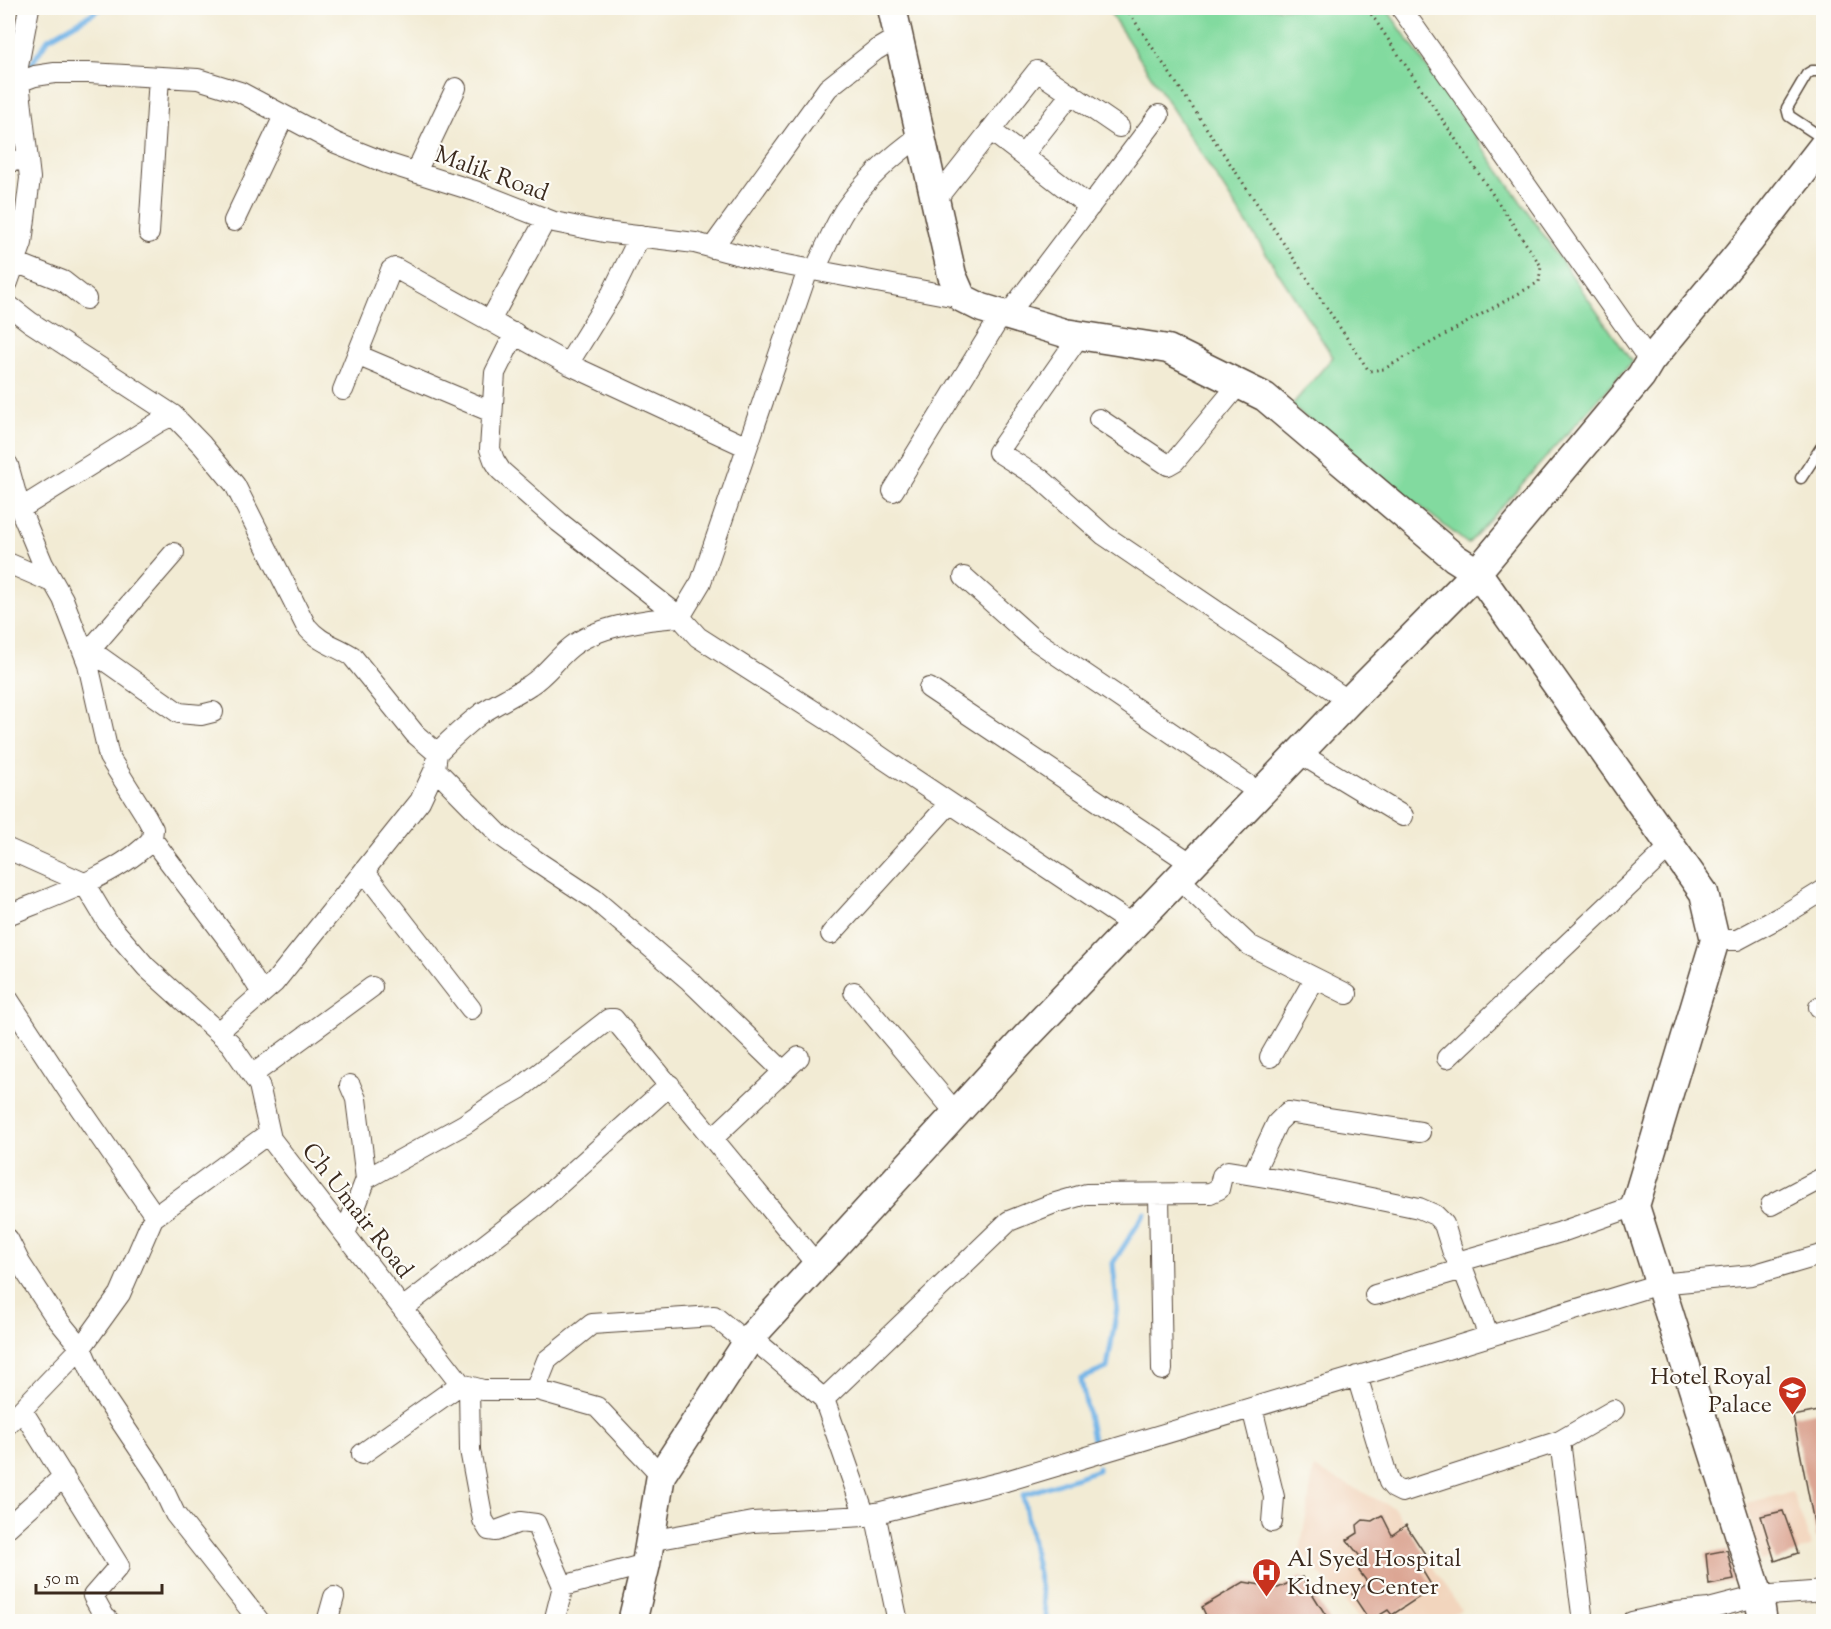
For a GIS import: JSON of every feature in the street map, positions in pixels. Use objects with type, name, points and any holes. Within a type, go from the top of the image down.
[{"type":"street","points":[[8,282],[22,243],[30,178],[14,75],[29,8]]},
{"type":"street","points":[[892,8],[934,202],[952,275],[962,298],[982,308],[1065,333],[1168,348],[1265,398],[1455,558],[1477,572],[1704,893],[1714,940],[1635,1206],[1761,1609]]},
{"type":"street","points":[[1401,8],[1650,361]]},
{"type":"street","points":[[712,248],[828,88],[876,50],[898,37]]},
{"type":"street","points":[[934,202],[1037,71],[1119,127]]},
{"type":"street","name":"Malik Road","points":[[14,75],[89,73],[198,79],[240,92],[336,142],[475,191],[546,219],[604,232],[695,243],[811,271],[962,298]]},
{"type":"street","points":[[149,233],[159,77]]},
{"type":"street","points":[[416,172],[456,87]]},
{"type":"street","points":[[1023,155],[1071,94]]},
{"type":"street","points":[[893,491],[1005,315],[1160,115]]},
{"type":"street","points":[[234,221],[284,116]]},
{"type":"street","points":[[990,130],[1090,207]]},
{"type":"street","points":[[680,617],[701,582],[811,271],[851,202],[902,149],[920,136]]},
{"type":"street","points":[[8,161],[28,160]]},
{"type":"street","points":[[632,1622],[662,1475],[749,1340],[956,1113],[1133,925],[1477,572],[1817,162]]},
{"type":"street","points":[[491,320],[546,219]]},
{"type":"street","points":[[568,364],[612,293],[639,236]]},
{"type":"street","points":[[15,262],[63,281],[86,299]]},
{"type":"street","points":[[343,390],[391,270],[395,268],[568,364],[747,447]]},
{"type":"street","points":[[8,305],[30,322],[173,415],[235,485],[306,626],[315,637],[352,656],[436,761],[500,835],[594,899],[690,981],[784,1072]]},
{"type":"street","points":[[515,333],[495,373],[490,449],[501,471],[559,522],[680,617],[698,637],[823,716],[1133,925]]},
{"type":"street","points":[[1080,335],[998,452],[1041,479],[1104,535],[1349,701]]},
{"type":"street","points":[[357,355],[492,412]]},
{"type":"street","points":[[1099,419],[1168,465],[1175,461],[1239,384]]},
{"type":"street","points":[[20,509],[173,415]]},
{"type":"street","points":[[8,465],[20,509],[85,647],[109,757],[153,829],[152,839],[135,855],[84,884],[8,915]]},
{"type":"street","points":[[85,647],[174,553]]},
{"type":"street","points":[[8,563],[54,583]]},
{"type":"street","points":[[964,577],[1032,638],[1260,793]]},
{"type":"street","points":[[218,1032],[274,983],[420,801],[436,761],[483,713],[532,684],[570,648],[592,634],[660,618],[680,617]]},
{"type":"street","points":[[85,647],[179,713],[213,712]]},
{"type":"street","points":[[929,688],[1185,871],[1249,945],[1347,994]]},
{"type":"street","points":[[1299,753],[1403,816]]},
{"type":"street","points":[[831,934],[950,803]]},
{"type":"street","points":[[152,839],[232,945],[262,993]]},
{"type":"street","points":[[1447,1058],[1671,846]]},
{"type":"street","points":[[8,849],[84,884]]},
{"type":"street","points":[[364,871],[471,1009]]},
{"type":"street","name":"Ch Umair Road","points":[[84,884],[108,923],[146,967],[230,1043],[259,1085],[271,1139],[465,1385]]},
{"type":"street","points":[[1714,940],[1737,940],[1824,890]]},
{"type":"street","points":[[1270,1057],[1315,978]]},
{"type":"street","points":[[252,1075],[372,987]]},
{"type":"street","points":[[854,992],[956,1113]]},
{"type":"street","points":[[8,999],[155,1216]]},
{"type":"street","points":[[366,1179],[465,1124],[519,1089],[609,1019],[614,1019],[817,1265]]},
{"type":"street","points":[[713,1138],[799,1057]]},
{"type":"street","points":[[345,1234],[366,1179],[356,1099],[350,1085]]},
{"type":"street","points":[[403,1308],[536,1206],[670,1086]]},
{"type":"street","points":[[1253,1174],[1277,1123],[1288,1112],[1420,1132]]},
{"type":"street","points":[[8,1424],[81,1348],[120,1294],[153,1218],[269,1133]]},
{"type":"street","points":[[824,1399],[1010,1221],[1052,1204],[1086,1194],[1210,1193],[1219,1189],[1222,1176],[1228,1171],[1253,1174],[1419,1208],[1435,1215],[1444,1224],[1489,1336]]},
{"type":"street","points":[[1771,1205],[1824,1178]]},
{"type":"street","points":[[1159,1194],[1162,1370]]},
{"type":"street","points":[[1375,1295],[1635,1206]]},
{"type":"street","points":[[8,1239],[20,1263],[54,1315],[81,1348],[99,1389],[156,1474],[175,1514],[260,1622]]},
{"type":"street","points":[[563,1586],[647,1552],[753,1522],[870,1514],[1006,1481],[1659,1284],[1752,1275],[1824,1254]]},
{"type":"street","points":[[535,1390],[547,1360],[592,1324],[714,1316],[749,1340],[824,1399],[870,1514],[898,1622]]},
{"type":"street","points":[[1357,1376],[1389,1482],[1402,1492],[1560,1441],[1614,1410]]},
{"type":"street","points":[[362,1454],[465,1385],[483,1390],[535,1390],[597,1407],[662,1475]]},
{"type":"street","points":[[465,1385],[470,1450],[483,1520],[489,1530],[496,1531],[520,1522],[536,1524],[563,1586],[554,1622]]},
{"type":"street","points":[[1252,1408],[1274,1497],[1272,1522]]},
{"type":"street","points":[[22,1410],[119,1566],[93,1596],[110,1622]]},
{"type":"street","points":[[1560,1441],[1583,1622]]},
{"type":"street","points":[[8,1527],[64,1476]]},
{"type":"street","points":[[1632,1622],[1676,1612],[1761,1609],[1824,1591]]},
{"type":"street","points":[[327,1622],[334,1597]]},
{"type":"lane","points":[[1824,71],[1812,71],[1807,74],[1787,108],[1790,116],[1824,139]]},
{"type":"lane","points":[[1802,478],[1824,443]]},
{"type":"path","points":[[1126,8],[1369,371],[1384,369],[1539,282],[1541,266],[1367,8]]},
{"type":"shaded area","points":[[1314,1468],[1394,1508],[1461,1610],[1437,1621],[1362,1621],[1300,1552]]},
{"type":"shaded area","points":[[1792,1492],[1812,1546],[1775,1561],[1773,1557],[1760,1561],[1747,1503]]},
{"type":"green space","points":[[1107,8],[1386,8],[1632,362],[1468,544],[1291,406],[1333,357]]},
{"type":"building","points":[[1824,1410],[1824,1538],[1817,1538],[1793,1416]]},
{"type":"building","points":[[1783,1511],[1798,1553],[1775,1561],[1761,1516]]},
{"type":"building","points":[[1382,1515],[1392,1535],[1406,1525],[1425,1554],[1416,1560],[1433,1588],[1392,1615],[1388,1610],[1370,1621],[1352,1594],[1368,1583],[1359,1571],[1362,1559],[1347,1540],[1358,1533],[1357,1525],[1363,1520],[1372,1521]]},
{"type":"building","points":[[1727,1550],[1734,1580],[1709,1585],[1706,1554]]},
{"type":"building","name":"Al Syed Hospital Kidney Center","points":[[1302,1577],[1330,1622],[1209,1622],[1202,1607],[1244,1582],[1278,1588]]},
{"type":"waterway","points":[[28,69],[48,39],[102,8]]},
{"type":"waterway","points":[[8,105],[12,95]]},
{"type":"waterway","points":[[1093,1440],[1081,1379],[1107,1368],[1117,1308],[1113,1263],[1145,1213]]},
{"type":"waterway","points":[[1047,1622],[1023,1495],[1098,1470],[1098,1468]]},
{"type":"place","name":"Hotel Royal Palace","points":[[1793,1416]]},
{"type":"place","name":"Al Syed Hospital Kidney Center","points":[[1266,1598]]}]
